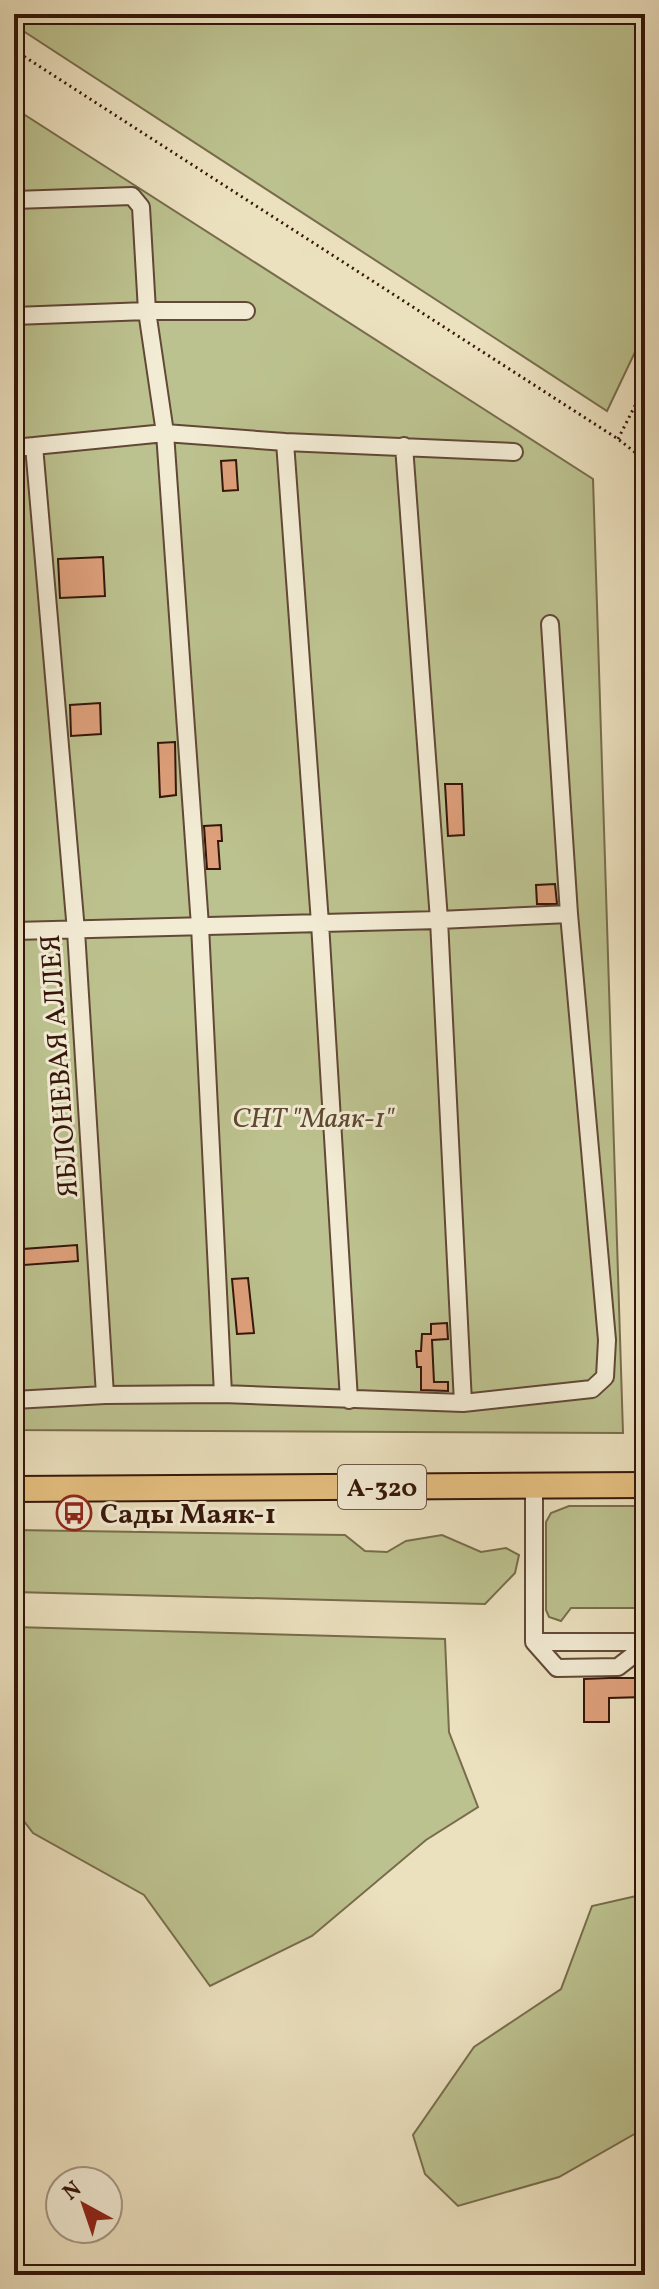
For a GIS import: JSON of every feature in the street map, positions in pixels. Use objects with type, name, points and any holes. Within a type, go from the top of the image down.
[{"type":"highway","name":"А-320","points":[[14,1489],[645,1485]]},
{"type":"lane","points":[[14,200],[132,196],[141,207],[147,311],[165,433],[200,926],[223,1394]]},
{"type":"lane","points":[[14,316],[246,311]]},
{"type":"lane","points":[[14,448],[165,433],[285,442],[514,452]]},
{"type":"lane","points":[[285,442],[320,923],[349,1400]]},
{"type":"lane","name":"ЯБЛОНЕВАЯ АЛЛЕЯ","points":[[34,446],[76,931],[105,1395]]},
{"type":"lane","points":[[404,446],[439,920],[463,1403]]},
{"type":"lane","points":[[14,1400],[223,1394],[463,1403],[592,1389],[605,1377],[607,1340],[569,914],[550,624]]},
{"type":"lane","points":[[14,931],[569,914]]},
{"type":"lane","points":[[534,1486],[534,1642],[557,1668],[618,1667],[645,1644]]},
{"type":"lane","points":[[534,1642],[645,1644]]},
{"type":"path","points":[[14,50],[618,439],[645,460]]},
{"type":"path","points":[[618,439],[645,386]]},
{"type":"green space","points":[[20,14],[645,14],[645,331],[607,411],[14,25]]},
{"type":"green space","name":"СНТ \"Маяк-1\"","points":[[14,108],[593,479],[623,1433],[14,1430]]},
{"type":"green space","points":[[569,1506],[645,1506],[645,1615],[641,1608],[571,1608],[561,1621],[549,1617],[546,1610],[546,1522],[551,1513]]},
{"type":"green space","points":[[14,1530],[345,1535],[365,1551],[387,1552],[406,1541],[442,1535],[481,1552],[506,1548],[519,1555],[515,1573],[485,1604],[14,1592]]},
{"type":"green space","points":[[14,1627],[445,1639],[449,1732],[478,1807],[426,1840],[312,1936],[210,1986],[144,1895],[33,1833],[14,1808]]},
{"type":"green space","points":[[645,1894],[645,2128],[559,2177],[458,2206],[425,2174],[413,2135],[474,2047],[561,1989],[592,1906]]},
{"type":"building","points":[[236,460],[238,490],[223,491],[221,461]]},
{"type":"building","points":[[103,557],[105,596],[60,598],[58,559]]},
{"type":"building","points":[[100,703],[101,734],[71,736],[70,705]]},
{"type":"building","points":[[175,742],[176,795],[160,797],[158,743]]},
{"type":"building","points":[[445,784],[462,784],[464,835],[448,836]]},
{"type":"building","points":[[221,825],[222,841],[218,841],[220,869],[207,869],[204,826]]},
{"type":"building","points":[[555,884],[557,904],[537,904],[536,885]]},
{"type":"building","points":[[77,1245],[78,1261],[24,1265],[23,1249]]},
{"type":"building","points":[[248,1278],[254,1333],[237,1334],[232,1279]]},
{"type":"building","points":[[447,1323],[448,1339],[432,1340],[434,1382],[448,1382],[448,1391],[421,1390],[421,1367],[417,1367],[416,1351],[421,1351],[422,1334],[431,1334],[431,1324]]},
{"type":"building","points":[[645,1678],[645,1697],[609,1698],[609,1722],[584,1722],[584,1679]]},
{"type":"place","name":"Сады Маяк-1","points":[[74,1513]]}]
